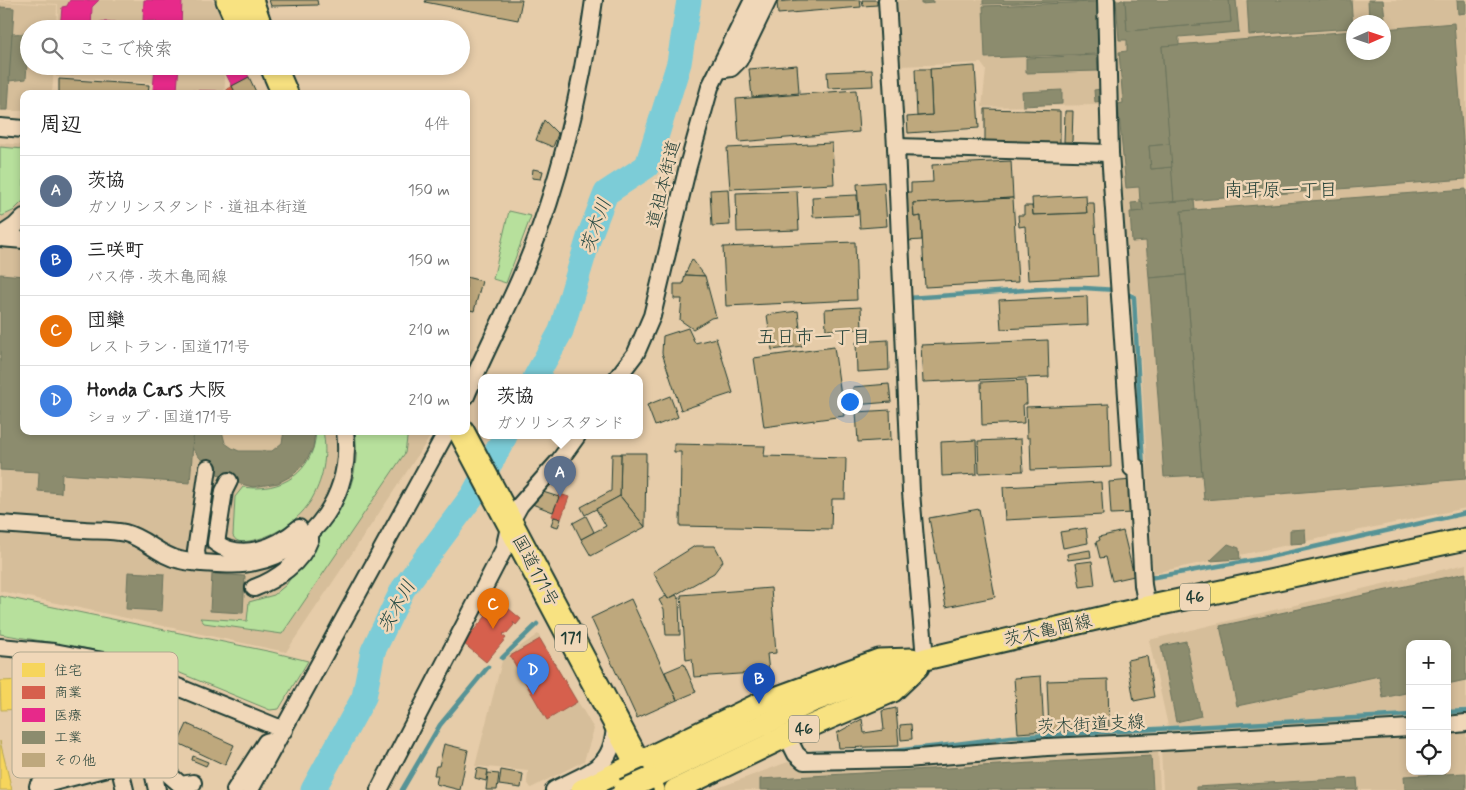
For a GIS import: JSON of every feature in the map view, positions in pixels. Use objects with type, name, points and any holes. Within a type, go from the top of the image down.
[{"type":"highway","points":[[227,0],[242,20]]},
{"type":"highway","points":[[248,20],[250,0]]},
{"type":"highway","name":"国道171号","points":[[458,435],[507,518],[646,777]]},
{"type":"main road","name":"茨木亀岡線","points":[[646,777],[693,758],[811,702],[925,659],[1146,607],[1466,539]]},
{"type":"main road","name":"46","points":[[676,790],[787,736],[893,691],[925,659]]},
{"type":"main road","name":"46","points":[[646,777],[759,704],[879,660],[925,659]]},
{"type":"main road","points":[[582,790],[646,777]]},
{"type":"main road","points":[[624,790],[646,777]]},
{"type":"street","points":[[470,387],[486,349],[521,278],[542,222],[560,162],[580,81],[590,35],[594,0]]},
{"type":"street","name":"道祖本街道","points":[[621,374],[636,353],[652,316],[688,166],[710,87],[753,0]]},
{"type":"street","points":[[718,70],[731,68],[739,60],[768,0]]},
{"type":"street","points":[[887,0],[896,147],[910,492],[925,659]]},
{"type":"street","points":[[1106,0],[1110,153],[1132,468],[1136,467],[1146,607]]},
{"type":"street","points":[[0,127],[20,129]]},
{"type":"street","points":[[896,147],[1110,153]]},
{"type":"street","points":[[0,237],[20,221]]},
{"type":"street","points":[[0,237],[20,240]]},
{"type":"street","points":[[229,481],[224,491],[216,543],[223,548],[237,552],[260,549],[278,542],[305,523],[325,496],[334,464],[334,435]]},
{"type":"street","points":[[0,524],[125,533],[144,541],[170,557],[180,560],[231,565],[262,560],[286,551],[312,532],[329,512],[340,487],[346,461],[345,435]]},
{"type":"street","points":[[250,790],[456,435]]},
{"type":"street","points":[[379,790],[504,549],[507,518],[559,461],[575,439]]},
{"type":"street","points":[[200,562],[196,551],[208,468]]},
{"type":"street","points":[[254,588],[275,579],[292,565],[308,543],[312,532]]},
{"type":"street","points":[[0,647],[44,652]]},
{"type":"street","points":[[178,689],[282,733]]},
{"type":"street","points":[[554,790],[597,768],[605,761],[613,739],[615,721]]},
{"type":"street","points":[[1451,725],[1466,723]]},
{"type":"street","name":"茨木街道支線","points":[[787,736],[796,754],[804,761],[906,759],[1047,747],[1406,728]]},
{"type":"street","points":[[235,790],[266,742],[282,733]]},
{"type":"street","points":[[38,786],[69,778]]},
{"type":"street","points":[[172,778],[180,785],[194,783]]},
{"type":"shaded area","points":[[212,0],[223,20],[58,20],[58,4],[0,1]]},
{"type":"shaded area","points":[[894,0],[1099,0],[1101,105],[982,107],[986,70],[981,63],[898,66]]},
{"type":"shaded area","points":[[1113,0],[1466,0],[1466,508],[1153,573],[1137,296],[1129,289],[1118,133]]},
{"type":"shaded area","points":[[0,2],[57,5],[56,20],[20,20],[20,75],[53,75],[52,90],[20,90],[20,111],[0,111]]},
{"type":"shaded area","points":[[56,75],[224,75],[225,83],[224,90],[154,90],[154,83],[56,77]]},
{"type":"shaded area","points":[[0,143],[20,145],[20,435],[431,435],[286,652],[0,591]]},
{"type":"shaded area","points":[[1466,564],[1466,708],[1451,710],[1451,640],[1406,640],[1406,717],[1372,721],[1170,735],[1149,640]]},
{"type":"shaded area","points":[[538,634],[594,729],[584,761],[531,788],[527,782],[528,771],[475,766],[502,661]]},
{"type":"shaded area","points":[[1466,730],[1466,790],[1163,790],[1161,749],[1406,735],[1406,775],[1451,775],[1451,732]]},
{"type":"shaded area","points":[[1158,748],[1160,790],[712,790],[788,762],[800,767]]},
{"type":"green space","points":[[0,147],[20,149],[20,204],[13,211],[2,216],[0,214]]},
{"type":"green space","points":[[509,211],[531,216],[506,283],[493,279]]},
{"type":"green space","points":[[315,435],[323,435],[325,459],[321,477],[310,502],[304,510],[291,523],[267,536],[242,542],[236,540],[233,536],[235,497],[243,487],[271,487],[283,483],[302,468],[309,458]]},
{"type":"green space","points":[[355,435],[407,435],[405,453],[282,634],[204,623],[200,618],[247,621],[249,602],[274,595],[286,585],[348,493],[356,463]]},
{"type":"green space","points":[[0,596],[308,661],[279,709],[270,710],[178,672],[178,652],[107,652],[0,634]]},
{"type":"building: 住宅","points":[[12,680],[12,710],[1,710],[0,681]]},
{"type":"building: 住宅","points":[[0,741],[12,790],[0,790]]},
{"type":"building: 商業","points":[[232,86],[234,90],[227,90]]},
{"type":"building: 商業","points":[[560,494],[569,497],[561,519],[552,516]]},
{"type":"building: 商業","points":[[496,598],[521,619],[516,625],[513,622],[514,625],[506,634],[502,635],[506,638],[486,662],[463,643],[486,616],[483,614]]},
{"type":"building: 商業","points":[[540,639],[577,702],[547,720],[510,656]]},
{"type":"building: 医療","points":[[70,0],[99,0],[92,7],[91,20],[61,20],[62,7],[67,6]]},
{"type":"building: 医療","points":[[144,0],[182,0],[181,20],[143,20]]},
{"type":"building: 医療","points":[[154,75],[178,75],[177,90],[153,90]]},
{"type":"building: 医療","points":[[226,75],[248,75],[249,77],[232,86]]},
{"type":"building: 工業","points":[[921,0],[933,0],[933,3],[921,4]]},
{"type":"building: 工業","points":[[983,0],[1097,0],[1097,1],[983,4]]},
{"type":"building: 工業","points":[[1116,0],[1125,0],[1127,31],[1231,22],[1229,0],[1236,0],[1239,32],[1179,37],[1179,45],[1162,46],[1170,144],[1149,146],[1151,169],[1172,167],[1174,202],[1142,204],[1140,202],[1139,187],[1126,188],[1118,104],[1123,103],[1119,52],[1127,51],[1127,40],[1119,40]]},
{"type":"building: 工業","points":[[1125,0],[1229,0],[1231,22],[1127,31]]},
{"type":"building: 工業","points":[[1247,0],[1351,0],[1352,15],[1346,15],[1346,28],[1249,35]]},
{"type":"building: 工業","points":[[1368,0],[1383,0],[1385,15],[1369,15]]},
{"type":"building: 工業","points":[[1457,0],[1466,0],[1466,13],[1458,14]]},
{"type":"building: 工業","points":[[1097,2],[1098,54],[985,58],[983,6]]},
{"type":"building: 工業","points":[[0,7],[14,8],[8,110],[0,110]]},
{"type":"building: 工業","points":[[1454,23],[1466,179],[1174,202],[1162,46],[1346,32],[1346,60],[1391,60],[1391,28]]},
{"type":"building: 工業","points":[[12,34],[20,34],[20,75],[26,75],[26,79],[9,81]]},
{"type":"building: 工業","points":[[1097,55],[1098,71],[1026,73],[1026,58]]},
{"type":"building: 工業","points":[[1101,89],[1101,101],[1095,102],[1094,90]]},
{"type":"building: 工業","points":[[1062,90],[1062,104],[1023,106],[1022,92]]},
{"type":"building: 工業","points":[[1170,144],[1172,167],[1151,169],[1149,146]]},
{"type":"building: 工業","points":[[1466,189],[1466,479],[1204,500],[1181,211]]},
{"type":"building: 工業","points":[[1194,200],[1195,210],[1181,211],[1186,275],[1149,278],[1146,241],[1132,242],[1130,212],[1143,211],[1142,204]]},
{"type":"building: 工業","points":[[1142,202],[1143,211],[1132,212],[1131,203]]},
{"type":"building: 工業","points":[[0,274],[20,276],[20,435],[194,435],[190,483],[62,474],[61,493],[38,491],[39,472],[0,470]]},
{"type":"building: 工業","points":[[1186,275],[1202,475],[1164,477],[1149,278]]},
{"type":"building: 工業","points":[[194,435],[223,435],[225,443],[239,451],[272,451],[282,443],[283,435],[315,435],[313,448],[305,463],[293,475],[278,483],[253,487],[229,481],[208,468],[192,448]]},
{"type":"building: 工業","points":[[1305,529],[1306,543],[1290,544],[1290,530]]},
{"type":"building: 工業","points":[[1228,544],[1239,548],[1240,559],[1210,561]]},
{"type":"building: 工業","points":[[128,572],[164,574],[162,611],[126,609]]},
{"type":"building: 工業","points":[[1466,573],[1466,680],[1451,683],[1451,640],[1406,640],[1406,693],[1383,698],[1379,676],[1237,706],[1220,626]]},
{"type":"building: 工業","points":[[212,574],[245,576],[243,613],[210,611]]},
{"type":"building: 工業","points":[[1186,641],[1201,716],[1176,722],[1161,646]]},
{"type":"building: 工業","points":[[1151,756],[1153,790],[760,790],[760,779]]},
{"type":"building: 工業","points":[[1466,773],[1466,790],[1405,790],[1404,776]]},
{"type":"building: 工業","points":[[1357,778],[1358,790],[1196,790],[1196,787]]},
{"type":"building: その他","points":[[269,0],[317,0],[318,5],[271,6]]},
{"type":"building: その他","points":[[426,0],[522,0],[518,20],[425,2]]},
{"type":"building: その他","points":[[860,0],[861,7],[778,14],[777,2]]},
{"type":"building: その他","points":[[862,0],[877,0],[877,5],[863,6]]},
{"type":"building: その他","points":[[797,65],[799,93],[752,97],[749,69]]},
{"type":"building: その他","points":[[975,66],[979,128],[908,133],[907,117],[932,115],[930,69]]},
{"type":"building: その他","points":[[915,69],[930,69],[932,115],[917,116]]},
{"type":"building: その他","points":[[872,70],[873,86],[828,88],[827,72]]},
{"type":"building: その他","points":[[249,77],[255,90],[234,90],[232,86]]},
{"type":"building: その他","points":[[59,79],[149,85],[148,90],[59,90]]},
{"type":"building: その他","points":[[856,90],[859,132],[739,142],[736,99]]},
{"type":"building: その他","points":[[985,109],[1060,111],[1060,143],[985,141]]},
{"type":"building: その他","points":[[1065,111],[1073,111],[1072,142],[1064,142]]},
{"type":"building: その他","points":[[544,120],[558,134],[553,147],[536,140]]},
{"type":"building: その他","points":[[832,143],[834,184],[730,189],[727,148]]},
{"type":"building: その他","points":[[1011,161],[1013,198],[913,203],[914,217],[921,216],[922,240],[907,241],[904,192],[911,192],[911,183],[933,182],[932,165]]},
{"type":"building: その他","points":[[533,169],[543,171],[541,179],[532,178]]},
{"type":"building: その他","points":[[884,182],[887,226],[860,228],[857,184]]},
{"type":"building: その他","points":[[728,189],[730,225],[712,226],[710,190]]},
{"type":"building: その他","points":[[797,191],[799,230],[737,232],[736,193]]},
{"type":"building: その他","points":[[857,195],[858,215],[813,217],[812,197]]},
{"type":"building: その他","points":[[1086,195],[1087,213],[1033,215],[1032,198]]},
{"type":"building: その他","points":[[1013,198],[1018,282],[925,287],[921,216],[914,217],[913,203]]},
{"type":"building: その他","points":[[1086,203],[1094,203],[1098,276],[1028,280],[1025,226],[1019,227],[1018,215],[1024,215],[1024,206],[1032,206],[1033,215],[1087,213]]},
{"type":"building: その他","points":[[855,242],[857,300],[726,306],[723,247]]},
{"type":"building: その他","points":[[692,259],[705,276],[685,275]]},
{"type":"building: その他","points":[[685,275],[705,276],[716,317],[693,329],[680,320],[682,299],[674,299],[674,284],[683,284]]},
{"type":"building: その他","points":[[470,278],[482,281],[474,311],[470,310]]},
{"type":"building: その他","points":[[1087,296],[1088,325],[1001,329],[999,300]]},
{"type":"building: その他","points":[[861,307],[862,329],[826,330],[825,309]]},
{"type":"building: その他","points":[[798,311],[802,346],[772,350],[767,315]]},
{"type":"building: その他","points":[[688,328],[695,343],[716,338],[733,393],[681,410],[662,353],[663,336]]},
{"type":"building: その他","points":[[888,340],[889,370],[857,372],[856,342]]},
{"type":"building: その他","points":[[1048,340],[1049,377],[923,382],[921,345]]},
{"type":"building: その他","points":[[834,347],[844,416],[764,427],[754,358]]},
{"type":"building: その他","points":[[1026,380],[1027,404],[1023,404],[1024,423],[982,425],[981,382]]},
{"type":"building: その他","points":[[889,384],[891,402],[854,405],[853,387]]},
{"type":"building: その他","points":[[670,396],[678,417],[655,426],[647,405]]},
{"type":"building: その他","points":[[1109,404],[1111,467],[1031,470],[1030,438],[1027,438],[1026,407]]},
{"type":"building: その他","points":[[890,410],[891,440],[858,442],[856,412]]},
{"type":"building: その他","points":[[1021,439],[1023,471],[979,473],[978,441]]},
{"type":"building: その他","points":[[976,440],[977,474],[942,476],[941,442]]},
{"type":"building: その他","points":[[674,444],[765,446],[764,456],[846,458],[845,499],[832,499],[831,529],[680,526],[681,452],[674,452]]},
{"type":"building: その他","points":[[621,453],[646,453],[645,527],[620,496]]},
{"type":"building: その他","points":[[612,454],[621,454],[620,496],[585,515],[581,507],[611,491]]},
{"type":"building: その他","points":[[1132,480],[1134,513],[1111,514],[1109,482]]},
{"type":"building: その他","points":[[1101,482],[1103,515],[1005,520],[1003,487]]},
{"type":"building: その他","points":[[543,492],[559,497],[553,512],[532,504]]},
{"type":"building: その他","points":[[620,496],[645,527],[591,556],[581,539],[606,526],[596,509]]},
{"type":"building: その他","points":[[979,509],[995,597],[946,607],[929,518]]},
{"type":"building: その他","points":[[586,516],[594,532],[581,539],[573,523]]},
{"type":"building: その他","points":[[554,517],[561,519],[558,527],[551,525]]},
{"type":"building: その他","points":[[1086,528],[1088,543],[1063,548],[1060,532]]},
{"type":"building: その他","points":[[1123,531],[1134,576],[1112,581],[1106,557],[1100,558],[1096,542],[1100,540],[1099,537]]},
{"type":"building: その他","points":[[695,546],[715,546],[723,561],[714,573],[668,599],[653,572]]},
{"type":"building: その他","points":[[1090,550],[1091,557],[1068,560],[1067,554]]},
{"type":"building: その他","points":[[1092,561],[1095,585],[1080,587],[1076,563]]},
{"type":"building: その他","points":[[771,588],[776,653],[767,654],[769,672],[694,677],[692,659],[686,660],[681,595]]},
{"type":"building: その他","points":[[676,595],[679,599],[680,635],[666,635],[664,609],[659,600],[666,596],[668,599]]},
{"type":"building: その他","points":[[631,599],[677,700],[637,718],[591,618]]},
{"type":"building: その他","points":[[1147,656],[1154,697],[1134,701],[1127,660]]},
{"type":"building: その他","points":[[684,664],[696,692],[677,700],[665,672]]},
{"type":"building: その他","points":[[1041,676],[1044,731],[1018,733],[1014,678]]},
{"type":"building: その他","points":[[1108,679],[1109,729],[1049,731],[1047,681]]},
{"type":"building: その他","points":[[896,708],[899,746],[839,748],[837,733],[862,719],[864,733],[884,730],[882,711]]},
{"type":"building: その他","points":[[187,724],[234,745],[225,765],[178,743]]},
{"type":"building: その他","points":[[911,724],[912,739],[901,740],[900,725]]},
{"type":"building: その他","points":[[444,744],[468,750],[460,790],[436,784],[438,775],[434,775],[436,766],[439,766]]},
{"type":"building: その他","points":[[193,756],[208,762],[206,766],[192,760]]},
{"type":"building: その他","points":[[477,768],[488,770],[486,781],[475,778]]},
{"type":"building: その他","points":[[501,770],[523,774],[521,788],[499,785]]},
{"type":"building: その他","points":[[488,773],[499,774],[497,790],[486,790]]},
{"type":"waterway","name":"茨木川","points":[[537,374],[561,331],[590,234],[606,193],[647,166],[679,63],[689,0]]},
{"type":"waterway","points":[[908,298],[1056,288],[1116,290]]},
{"type":"waterway","points":[[1123,292],[1134,297],[1143,468]]},
{"type":"waterway","name":"茨木川","points":[[313,790],[364,697],[373,651],[403,589],[473,495],[503,439]]},
{"type":"waterway","points":[[1149,575],[1149,578],[1265,558],[1466,513]]},
{"type":"waterway","points":[[502,658],[537,624]]},
{"type":"waterway","points":[[402,790],[440,725],[488,667]]},
{"type":"waterway","points":[[1451,712],[1466,711]]},
{"type":"waterway","points":[[812,753],[893,751],[1011,737],[1406,715]]},
{"type":"place","name":"茨協","points":[[560,497]]},
{"type":"place","name":"団欒","points":[[493,629]]},
{"type":"place","name":"Honda Cars 大阪","points":[[533,695]]},
{"type":"place","name":"三咲町","points":[[759,704]]},
{"type":"district","name":"南耳原一丁目","points":[[1281,190]]},
{"type":"district","name":"五日市一丁目","points":[[814,337]]}]
